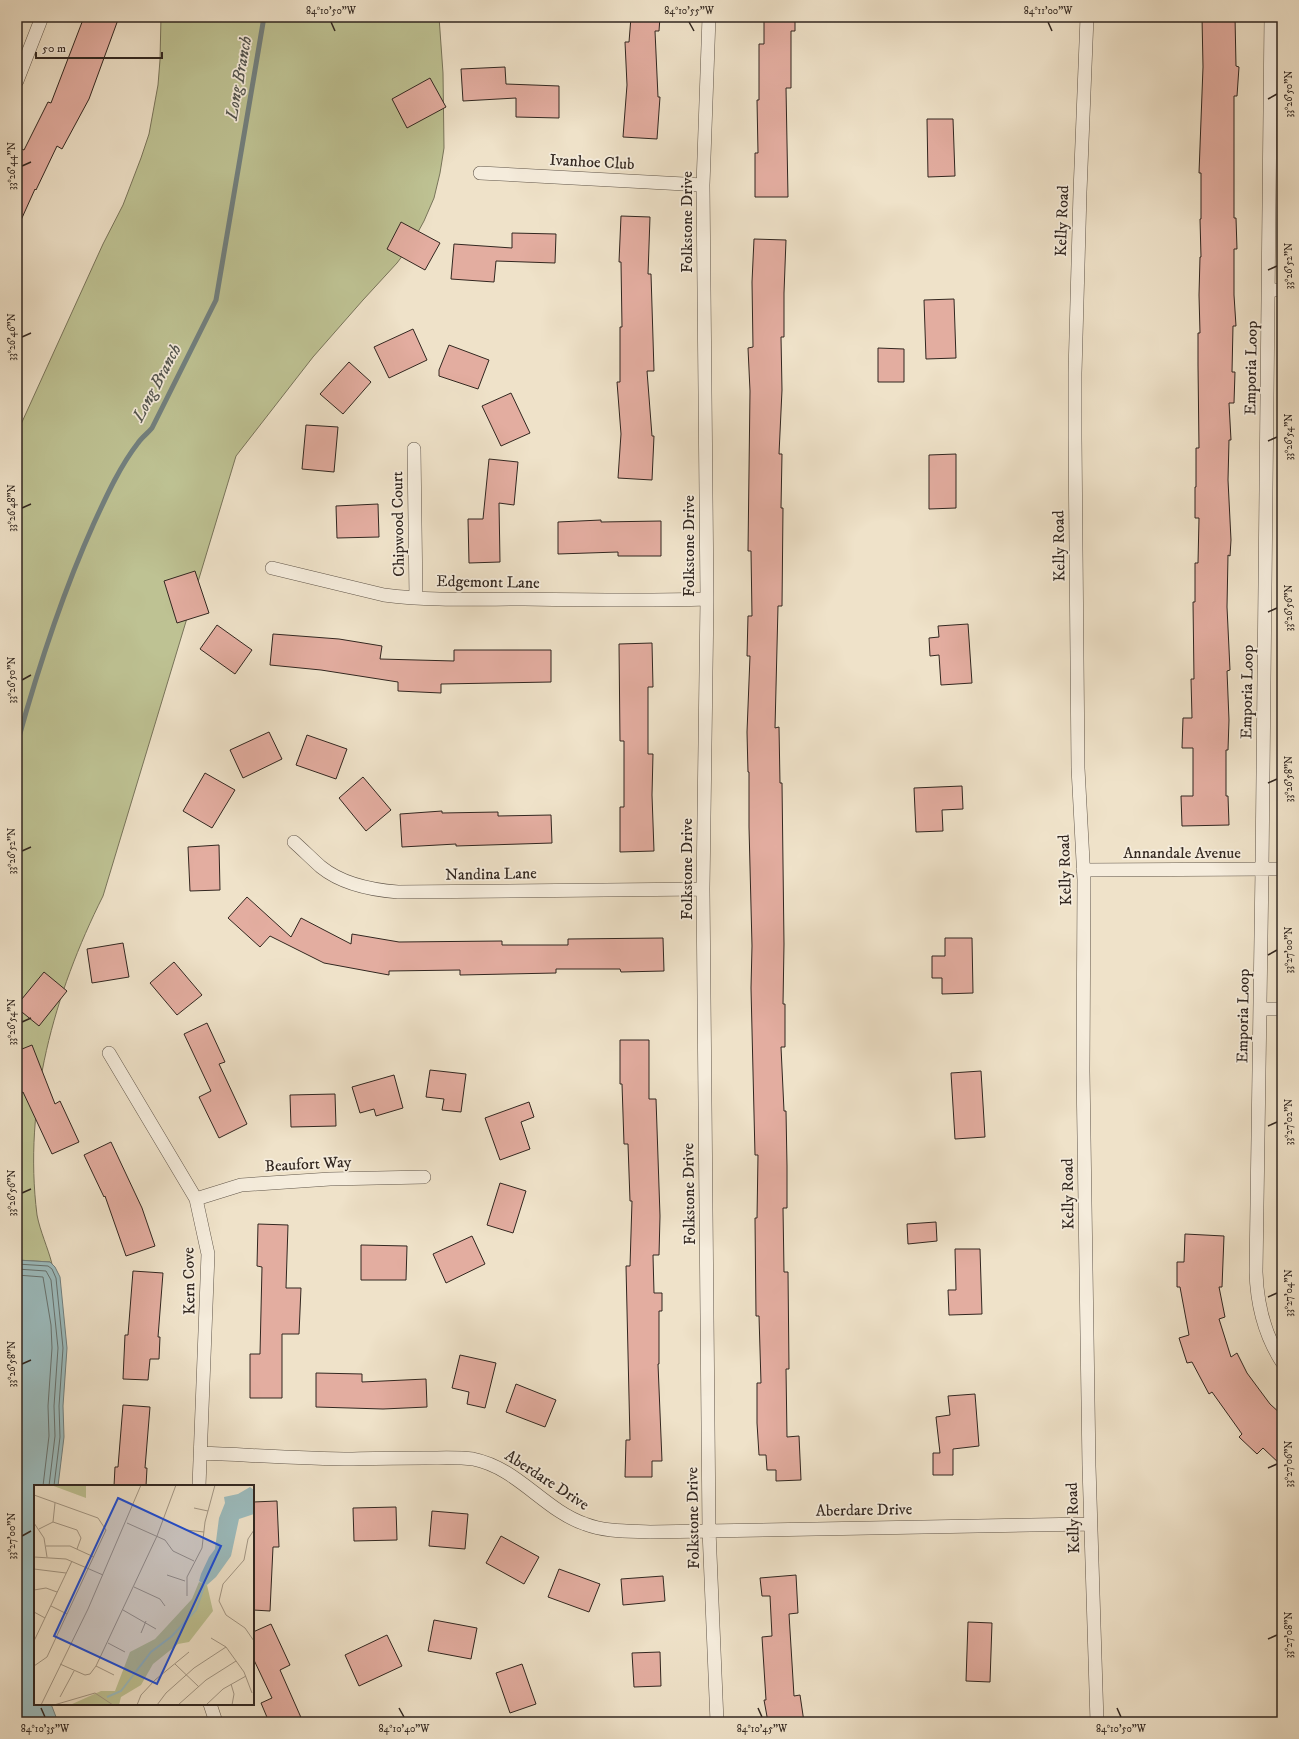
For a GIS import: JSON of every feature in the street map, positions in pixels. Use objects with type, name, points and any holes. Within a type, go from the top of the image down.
[{"type":"street","points":[[17,81],[42,17]]},
{"type":"street","name":"Folkstone Drive","points":[[708,17],[703,185],[707,599],[703,890],[709,1530],[717,1722]]},
{"type":"street","name":"Kelly Road","points":[[1087,17],[1075,373],[1078,768],[1083,870],[1082,1071],[1090,1524],[1097,1722]]},
{"type":"street","name":"Emporia Loop","points":[[1271,17],[1257,1296],[1265,1330],[1282,1362]]},
{"type":"street","name":"Ivanhoe Club","points":[[480,173],[703,185]]},
{"type":"street","points":[[1269,290],[1282,290]]},
{"type":"street","name":"Chipwood Court","points":[[414,449],[416,598]]},
{"type":"street","name":"Edgemont Lane","points":[[272,568],[384,595],[416,598],[707,599]]},
{"type":"street","name":"Nandina Lane","points":[[294,842],[322,868],[364,888],[380,891],[703,890]]},
{"type":"street","name":"Annandale Avenue","points":[[1083,870],[1282,870]]},
{"type":"street","points":[[1260,1009],[1282,1009]]},
{"type":"street","name":"Kern Cove","points":[[110,1053],[196,1199],[208,1254],[200,1485]]},
{"type":"street","name":"Beaufort Way","points":[[196,1199],[241,1185],[330,1179],[424,1177]]},
{"type":"street","name":"Aberdare Drive","points":[[202,1453],[319,1459],[472,1459],[491,1464],[507,1473],[532,1489],[555,1508],[584,1524],[612,1531],[1090,1524]]},
{"type":"street","points":[[210,1705],[216,1722]]},
{"type":"green space","points":[[161,17],[439,17],[443,73],[444,148],[434,198],[412,243],[397,263],[313,357],[236,456],[103,896],[70,972],[46,1051],[39,1091],[35,1132],[34,1173],[37,1215],[52,1264],[50,1262],[17,1260],[17,433],[103,244],[123,205],[141,158],[149,134],[158,85]]},
{"type":"water","points":[[17,1260],[50,1262],[55,1267],[60,1277],[67,1348],[63,1406],[64,1437],[58,1485],[34,1485],[34,1705],[51,1705],[58,1722],[17,1722]]},
{"type":"building","points":[[84,17],[119,17],[89,99],[62,149],[57,146],[17,229],[17,147],[24,150],[48,102],[51,103]]},
{"type":"building","points":[[631,17],[660,17],[659,31],[655,31],[658,97],[660,97],[657,139],[623,137],[627,85],[625,42],[629,42]]},
{"type":"building","points":[[764,17],[795,17],[795,31],[791,31],[791,88],[786,88],[788,197],[755,197],[755,153],[758,153],[757,100],[759,100],[759,44],[764,44]]},
{"type":"building","points":[[1202,17],[1235,17],[1236,66],[1239,67],[1237,96],[1234,96],[1234,218],[1236,218],[1237,249],[1234,249],[1236,326],[1233,326],[1232,372],[1235,372],[1234,403],[1229,403],[1231,440],[1229,440],[1228,480],[1231,540],[1230,556],[1228,555],[1227,607],[1230,670],[1227,671],[1229,720],[1228,750],[1226,750],[1226,796],[1228,796],[1229,825],[1182,826],[1181,796],[1193,796],[1193,748],[1182,748],[1183,718],[1192,718],[1191,679],[1194,679],[1193,602],[1195,602],[1195,563],[1198,563],[1199,518],[1195,518],[1195,487],[1196,448],[1199,448],[1198,333],[1200,333],[1199,295],[1201,257],[1201,173],[1199,173],[1203,67]]},
{"type":"building","points":[[505,67],[506,84],[559,86],[559,118],[516,117],[516,98],[463,101],[461,69]]},
{"type":"building","points":[[430,78],[446,107],[407,128],[392,99]]},
{"type":"building","points":[[927,119],[953,119],[955,176],[928,177]]},
{"type":"building","points":[[621,216],[650,217],[648,274],[651,274],[654,371],[647,371],[652,436],[654,436],[652,480],[618,478],[621,434],[617,382],[620,382],[620,327],[622,327],[621,262],[619,262]]},
{"type":"building","points":[[401,222],[440,243],[425,270],[387,249]]},
{"type":"building","points":[[512,233],[556,234],[555,263],[496,261],[494,282],[451,279],[454,244],[512,248]]},
{"type":"building","points":[[754,239],[786,240],[784,337],[781,337],[782,390],[779,454],[782,454],[782,606],[778,606],[775,728],[779,727],[780,783],[782,783],[784,944],[783,1004],[785,1004],[785,1047],[781,1047],[784,1111],[786,1111],[787,1166],[787,1208],[783,1208],[784,1272],[788,1272],[789,1369],[786,1369],[787,1437],[799,1436],[801,1480],[776,1481],[776,1470],[767,1470],[766,1455],[759,1455],[757,1423],[757,1383],[761,1383],[759,1316],[756,1316],[755,1218],[757,1218],[758,1155],[755,1155],[751,988],[752,946],[749,772],[747,732],[750,656],[747,656],[748,616],[752,616],[751,551],[748,551],[750,391],[748,348],[753,347],[752,282]]},
{"type":"building","points":[[954,299],[956,358],[926,359],[924,300]]},
{"type":"building","points":[[413,329],[427,360],[389,378],[374,347]]},
{"type":"building","points":[[449,345],[489,360],[478,389],[439,376],[439,370]]},
{"type":"building","points":[[878,348],[904,349],[904,382],[878,382]]},
{"type":"building","points":[[349,362],[371,382],[343,414],[320,394]]},
{"type":"building","points":[[511,393],[530,433],[501,446],[482,406]]},
{"type":"building","points":[[306,425],[338,427],[334,472],[302,469]]},
{"type":"building","points":[[956,454],[956,508],[929,509],[929,455]]},
{"type":"building","points":[[489,459],[518,462],[514,505],[499,503],[500,562],[469,563],[468,519],[483,519]]},
{"type":"building","points":[[378,504],[379,537],[337,538],[336,506]]},
{"type":"building","points":[[601,520],[601,522],[661,521],[661,556],[618,556],[618,552],[558,554],[558,522]]},
{"type":"building","points":[[195,571],[209,613],[177,623],[164,581]]},
{"type":"building","points":[[968,624],[972,683],[941,685],[939,655],[930,656],[929,638],[939,637],[938,626]]},
{"type":"building","points":[[217,625],[252,650],[235,674],[200,649]]},
{"type":"building","points":[[273,634],[339,639],[382,646],[380,659],[454,661],[454,650],[551,650],[551,682],[441,684],[441,693],[398,691],[398,682],[321,670],[270,665]]},
{"type":"building","points":[[652,643],[653,687],[648,687],[648,754],[653,754],[652,795],[654,851],[620,852],[620,807],[624,807],[624,741],[620,741],[619,644]]},
{"type":"building","points":[[269,732],[282,759],[243,778],[230,750]]},
{"type":"building","points":[[307,735],[347,749],[336,779],[296,765]]},
{"type":"building","points":[[205,773],[235,790],[212,828],[183,811]]},
{"type":"building","points":[[363,777],[391,810],[366,831],[339,798]]},
{"type":"building","points":[[962,786],[963,809],[942,810],[943,831],[916,832],[914,788]]},
{"type":"building","points":[[442,811],[442,813],[498,812],[498,816],[551,815],[552,843],[456,846],[456,844],[402,847],[400,814]]},
{"type":"building","points":[[219,845],[220,890],[190,891],[188,847]]},
{"type":"building","points":[[247,897],[291,937],[301,918],[351,944],[352,934],[399,942],[502,941],[502,945],[568,945],[568,939],[663,938],[664,971],[621,972],[620,969],[556,969],[556,973],[460,975],[460,970],[389,971],[389,975],[324,963],[270,936],[260,947],[228,918]]},
{"type":"building","points":[[945,938],[972,938],[973,993],[942,994],[942,978],[932,978],[932,956],[945,956]]},
{"type":"building","points":[[123,943],[129,977],[92,983],[87,949]]},
{"type":"building","points":[[174,962],[202,995],[177,1015],[150,983]]},
{"type":"building","points":[[44,972],[67,991],[39,1026],[17,1008],[17,1005]]},
{"type":"building","points":[[207,1023],[225,1062],[219,1064],[247,1124],[219,1138],[199,1097],[211,1091],[184,1034]]},
{"type":"building","points":[[620,1040],[649,1040],[649,1099],[656,1099],[660,1216],[659,1255],[653,1255],[654,1293],[662,1293],[662,1311],[659,1311],[658,1364],[662,1461],[652,1461],[652,1477],[625,1477],[626,1440],[630,1440],[626,1266],[630,1266],[632,1201],[630,1201],[628,1144],[624,1144],[622,1084],[620,1084]]},
{"type":"building","points":[[32,1045],[55,1104],[60,1101],[79,1142],[52,1154],[23,1092],[17,1095],[17,1051]]},
{"type":"building","points":[[430,1070],[466,1074],[461,1112],[442,1110],[444,1099],[426,1097]]},
{"type":"building","points":[[981,1071],[985,1137],[955,1139],[951,1073]]},
{"type":"building","points":[[394,1075],[403,1108],[376,1116],[374,1109],[360,1113],[352,1087]]},
{"type":"building","points":[[335,1094],[336,1126],[291,1127],[290,1095]]},
{"type":"building","points":[[529,1102],[534,1117],[521,1122],[530,1149],[500,1160],[485,1118]]},
{"type":"building","points":[[111,1142],[142,1208],[155,1246],[126,1256],[105,1196],[104,1197],[84,1155]]},
{"type":"building","points":[[500,1183],[526,1191],[513,1233],[487,1225]]},
{"type":"building","points":[[936,1222],[937,1241],[908,1244],[907,1224]]},
{"type":"building","points":[[258,1224],[288,1225],[286,1288],[301,1288],[299,1334],[282,1334],[282,1398],[250,1398],[250,1354],[260,1354],[262,1267],[257,1266]]},
{"type":"building","points":[[1185,1234],[1224,1236],[1222,1287],[1219,1287],[1225,1317],[1219,1319],[1231,1357],[1237,1353],[1247,1373],[1270,1404],[1282,1415],[1282,1466],[1263,1448],[1257,1454],[1239,1437],[1242,1434],[1212,1392],[1209,1394],[1192,1362],[1187,1363],[1179,1338],[1189,1335],[1180,1287],[1177,1287],[1177,1262],[1184,1262]]},
{"type":"building","points":[[472,1236],[485,1264],[446,1283],[433,1254]]},
{"type":"building","points":[[361,1245],[407,1246],[406,1280],[361,1280]]},
{"type":"building","points":[[955,1249],[980,1249],[982,1314],[949,1315],[948,1290],[956,1290]]},
{"type":"building","points":[[133,1271],[163,1273],[158,1337],[160,1337],[159,1359],[150,1359],[148,1380],[123,1379],[125,1335],[128,1335]]},
{"type":"building","points":[[460,1355],[496,1363],[485,1408],[467,1404],[469,1392],[452,1388]]},
{"type":"building","points":[[316,1373],[362,1374],[362,1382],[426,1379],[427,1407],[383,1409],[316,1407]]},
{"type":"building","points":[[516,1384],[556,1400],[545,1427],[506,1412]]},
{"type":"building","points":[[975,1394],[979,1446],[953,1449],[953,1475],[933,1475],[933,1453],[940,1453],[936,1417],[950,1415],[948,1396]]},
{"type":"building","points":[[123,1405],[150,1407],[145,1468],[147,1468],[146,1485],[114,1485],[115,1467],[118,1467]]},
{"type":"building","points":[[277,1501],[279,1547],[273,1547],[270,1611],[254,1610],[254,1502]]},
{"type":"building","points":[[396,1507],[397,1540],[354,1541],[353,1508]]},
{"type":"building","points":[[432,1511],[468,1514],[465,1549],[429,1546]]},
{"type":"building","points":[[501,1536],[539,1557],[524,1584],[486,1563]]},
{"type":"building","points":[[559,1569],[600,1584],[589,1612],[548,1597]]},
{"type":"building","points":[[796,1575],[798,1613],[789,1614],[794,1696],[800,1695],[804,1722],[768,1722],[764,1700],[766,1700],[762,1637],[772,1636],[770,1596],[762,1596],[760,1578]]},
{"type":"building","points":[[663,1576],[665,1601],[623,1605],[621,1579]]},
{"type":"building","points":[[434,1620],[477,1628],[471,1659],[428,1651]]},
{"type":"building","points":[[968,1622],[992,1623],[990,1682],[966,1681]]},
{"type":"building","points":[[271,1624],[290,1665],[280,1670],[303,1722],[269,1722],[261,1703],[272,1698],[254,1660],[254,1632]]},
{"type":"building","points":[[387,1635],[402,1666],[359,1686],[345,1655]]},
{"type":"building","points":[[660,1652],[661,1686],[634,1687],[632,1653]]},
{"type":"building","points":[[522,1664],[536,1704],[510,1713],[496,1673]]},
{"type":"waterway","name":"Long Branch","points":[[17,744],[33,687],[51,632],[71,577],[94,523],[114,482],[131,452],[152,428],[216,300],[264,17]]}]
